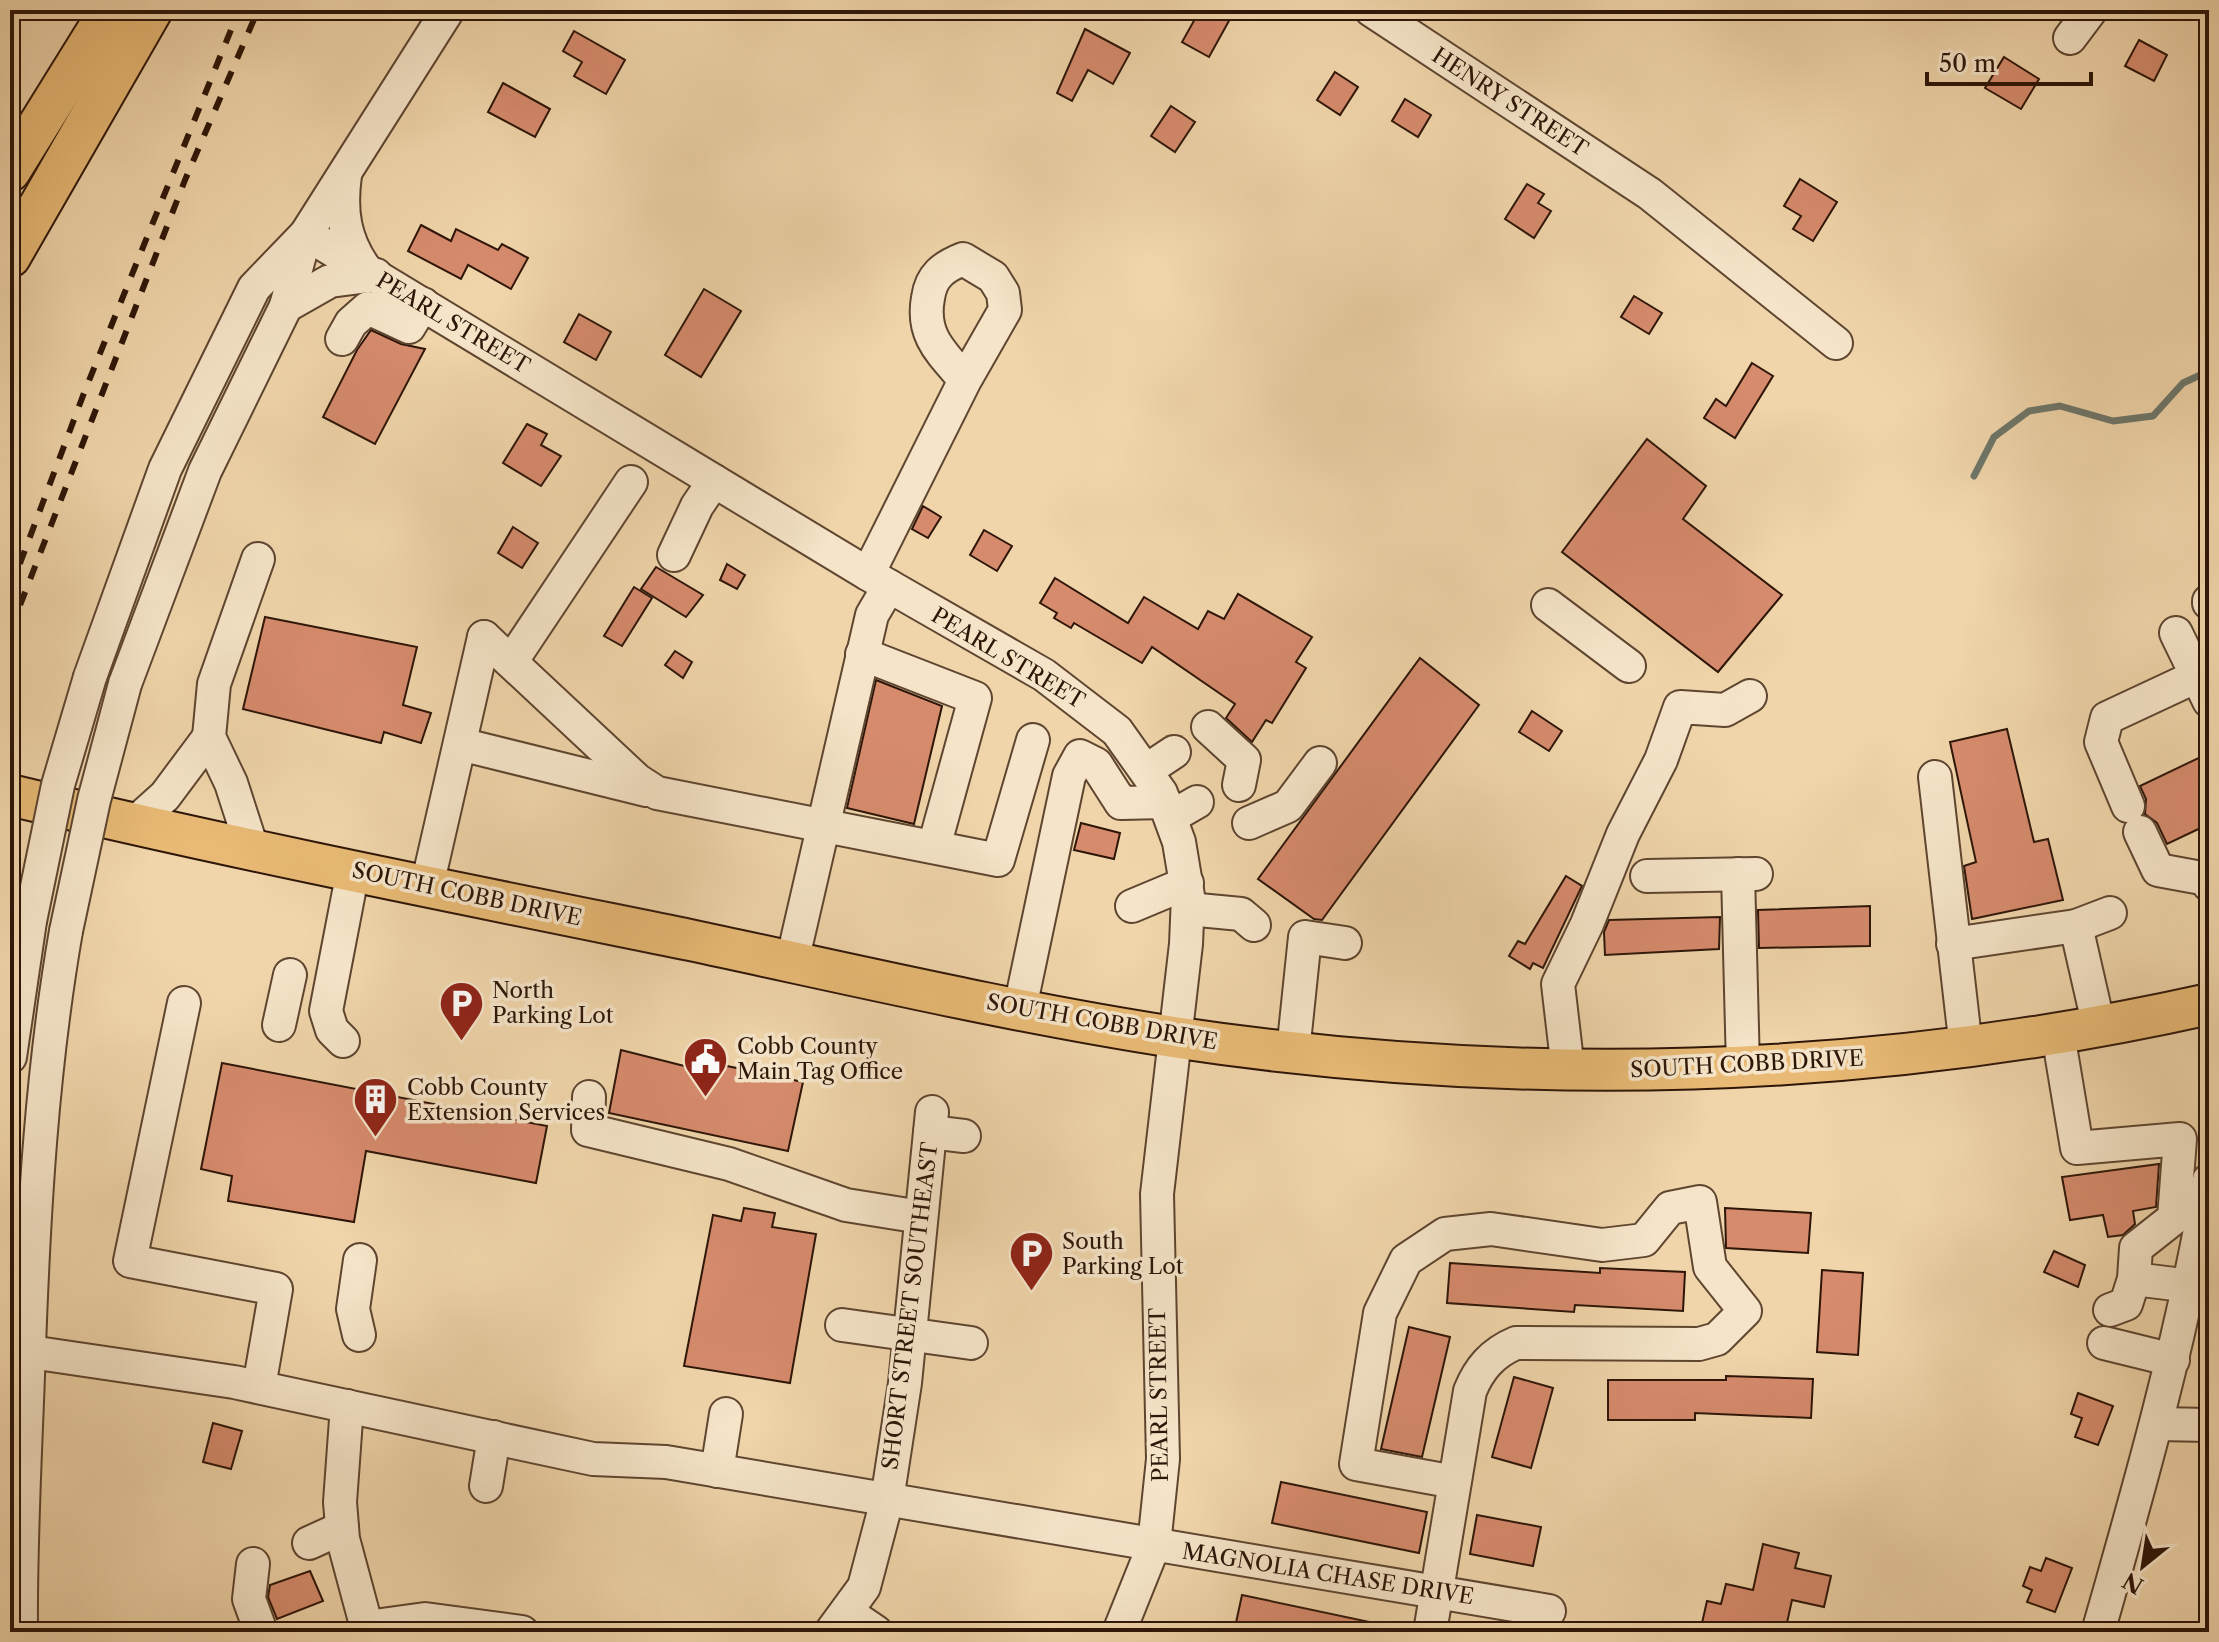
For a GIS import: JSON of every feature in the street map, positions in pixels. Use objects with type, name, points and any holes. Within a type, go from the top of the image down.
[{"type":"main road","points":[[10,171],[110,10]]},
{"type":"main road","points":[[10,257],[152,10]]},
{"type":"main road","name":"SOUTH COBB DRIVE","points":[[10,795],[353,871],[1020,1008],[1174,1037],[1366,1060],[1568,1070],[1743,1067],[1846,1061],[2058,1034],[2209,1004]]},
{"type":"street","points":[[10,1057],[30,921],[58,785],[90,677],[148,512],[217,358],[254,288],[306,234],[448,10]]},
{"type":"street","name":"HENRY STREET","points":[[1371,10],[1650,194],[1836,343]]},
{"type":"street","points":[[2070,38],[2091,10]]},
{"type":"street","points":[[286,306],[330,281],[371,272],[353,249],[344,224],[345,172]]},
{"type":"street","points":[[21,1632],[19,1350],[40,1116],[66,931],[94,800],[125,684],[205,471],[286,306],[306,234]]},
{"type":"street","name":"PEARL STREET","points":[[306,234],[423,304],[491,360],[714,481],[1067,691],[1117,731],[1177,807],[1188,896],[1157,1194],[1163,1459],[1154,1545],[1119,1632]]},
{"type":"street","points":[[342,339],[351,323],[368,308],[409,327],[423,304]]},
{"type":"street","points":[[792,962],[878,580],[965,380]]},
{"type":"street","points":[[674,555],[697,506],[714,481]]},
{"type":"street","points":[[511,662],[631,482]]},
{"type":"street","points":[[252,848],[231,783],[209,737],[214,684],[258,559]]},
{"type":"street","points":[[1548,605],[1629,666]]},
{"type":"street","points":[[2176,633],[2203,688],[2107,718],[2101,742],[2158,870],[2208,882]]},
{"type":"street","points":[[427,886],[484,637],[637,780],[657,793]]},
{"type":"street","points":[[862,654],[975,698],[934,847]]},
{"type":"street","points":[[1568,1070],[1558,984],[1587,924],[1623,834],[1661,760],[1680,707],[1725,710],[1750,696]]},
{"type":"street","points":[[1208,727],[1244,760],[1239,785]]},
{"type":"street","points":[[135,823],[165,796],[209,737]]},
{"type":"street","points":[[460,744],[657,793],[998,860],[1033,740]]},
{"type":"street","points":[[1147,770],[1174,752]]},
{"type":"street","points":[[1020,1008],[1069,776],[1080,756],[1096,764],[1121,803],[1177,807]]},
{"type":"street","points":[[1249,823],[1288,806],[1320,763]]},
{"type":"street","points":[[1935,777],[1966,1048]]},
{"type":"street","points":[[343,1041],[332,1030],[326,1011],[353,871]]},
{"type":"street","points":[[1647,876],[1747,874],[1743,1067]]},
{"type":"street","points":[[1132,906],[1188,896],[1247,908]]},
{"type":"street","points":[[1953,944],[2076,926],[2110,913]]},
{"type":"street","points":[[2076,926],[2099,1027]]},
{"type":"street","points":[[1293,1052],[1305,937],[1345,943]]},
{"type":"street","points":[[279,1025],[290,975]]},
{"type":"street","points":[[184,1003],[130,1261],[276,1289],[259,1387]]},
{"type":"street","points":[[2058,1034],[2077,1148],[2180,1139],[2174,1218],[2136,1248],[2134,1279],[2126,1304],[2110,1310]]},
{"type":"street","points":[[589,1097],[588,1130],[729,1164],[846,1205],[921,1217]]},
{"type":"street","name":"SHORT STREET SOUTHEAST","points":[[839,1622],[872,1567],[887,1500],[910,1337],[931,1122],[964,1136]]},
{"type":"street","points":[[2098,1632],[2158,1424],[2191,1286],[2209,1180]]},
{"type":"street","points":[[1430,1632],[1437,1592],[1470,1391],[1477,1373],[1502,1349],[1531,1341],[1675,1346],[1717,1339],[1745,1311],[1710,1267],[1700,1202],[1670,1208],[1644,1240],[1602,1245],[1491,1229],[1445,1234],[1406,1260],[1380,1313],[1356,1464],[1455,1482]]},
{"type":"street","points":[[359,1335],[353,1309],[360,1260]]},
{"type":"street","points":[[2134,1279],[2191,1286]]},
{"type":"street","points":[[842,1325],[910,1337],[971,1343]]},
{"type":"street","points":[[2104,1343],[2173,1360]]},
{"type":"street","name":"MAGNOLIA CHASE DRIVE","points":[[19,1350],[259,1387],[593,1459],[666,1462],[1549,1611]]},
{"type":"street","points":[[347,1406],[340,1502],[342,1528],[349,1573],[367,1630],[425,1619],[444,1626],[522,1632]]},
{"type":"street","points":[[717,1471],[726,1414]]},
{"type":"street","points":[[2158,1424],[2209,1425]]},
{"type":"street","points":[[486,1486],[494,1437]]},
{"type":"street","points":[[309,1543],[342,1528]]},
{"type":"street","points":[[253,1564],[249,1599],[261,1632]]},
{"type":"street","points":[[839,1622],[876,1632]]},
{"type":"building","points":[[1200,10],[1235,10],[1209,57],[1182,42]]},
{"type":"building","points":[[1085,29],[1130,53],[1113,84],[1088,70],[1072,101],[1057,93]]},
{"type":"building","points":[[574,31],[625,60],[606,94],[574,76],[582,62],[563,51]]},
{"type":"building","points":[[2139,40],[2167,55],[2154,81],[2125,66]]},
{"type":"building","points":[[2004,57],[2039,79],[2021,109],[1985,88]]},
{"type":"building","points":[[1335,72],[1358,87],[1340,115],[1317,100]]},
{"type":"building","points":[[503,83],[550,109],[535,137],[488,112]]},
{"type":"building","points":[[1405,99],[1431,115],[1418,137],[1392,121]]},
{"type":"building","points":[[1171,106],[1195,122],[1175,152],[1151,136]]},
{"type":"building","points":[[1800,179],[1837,202],[1813,241],[1793,229],[1801,216],[1784,206]]},
{"type":"building","points":[[1527,184],[1544,194],[1538,203],[1551,211],[1534,238],[1505,219]]},
{"type":"building","points":[[421,225],[451,241],[456,229],[498,250],[502,244],[528,258],[511,289],[468,265],[461,279],[408,251]]},
{"type":"building","points":[[704,289],[741,311],[701,377],[665,355]]},
{"type":"building","points":[[1634,296],[1662,313],[1649,334],[1621,317]]},
{"type":"building","points":[[579,314],[611,332],[596,360],[564,342]]},
{"type":"building","points":[[371,330],[401,344],[425,349],[375,444],[323,417],[357,350]]},
{"type":"building","points":[[1752,363],[1773,376],[1735,438],[1704,418],[1716,399],[1726,406]]},
{"type":"building","points":[[527,424],[547,434],[541,445],[561,456],[541,486],[503,463]]},
{"type":"building","points":[[1647,439],[1706,486],[1683,519],[1782,595],[1718,672],[1562,552]]},
{"type":"building","points":[[923,506],[941,517],[928,538],[912,529]]},
{"type":"building","points":[[513,527],[538,543],[522,568],[498,553]]},
{"type":"building","points":[[984,530],[1012,546],[997,571],[970,555]]},
{"type":"building","points":[[727,564],[745,575],[737,589],[720,580]]},
{"type":"building","points":[[656,567],[703,595],[686,617],[641,589]]},
{"type":"building","points":[[1055,578],[1128,623],[1144,597],[1198,629],[1208,611],[1224,619],[1238,594],[1312,637],[1296,662],[1306,668],[1272,723],[1266,720],[1252,742],[1226,718],[1235,704],[1152,647],[1142,663],[1074,623],[1071,628],[1054,618],[1057,613],[1040,603]]},
{"type":"building","points":[[634,587],[652,598],[622,646],[604,636]]},
{"type":"building","points":[[265,617],[417,647],[403,705],[431,713],[421,743],[384,732],[381,743],[243,709]]},
{"type":"building","points":[[675,651],[692,662],[683,678],[665,665]]},
{"type":"building","points":[[1420,658],[1479,705],[1322,920],[1314,919],[1258,879]]},
{"type":"building","points":[[876,680],[942,706],[914,824],[847,808]]},
{"type":"building","points":[[1532,711],[1562,731],[1549,751],[1519,732]]},
{"type":"building","points":[[2007,729],[2034,842],[2048,839],[2063,900],[1972,919],[1964,866],[1976,862],[1950,742]]},
{"type":"building","points":[[2209,753],[2209,824],[2167,844],[2157,823],[2145,814],[2146,799],[2140,786]]},
{"type":"building","points":[[1081,823],[1120,833],[1114,859],[1074,850]]},
{"type":"building","points":[[1566,876],[1582,886],[1543,968],[1533,963],[1530,969],[1509,956],[1518,941],[1525,944]]},
{"type":"building","points":[[1870,906],[1870,946],[1759,948],[1758,910]]},
{"type":"building","points":[[1720,917],[1719,949],[1605,955],[1604,932],[1609,920]]},
{"type":"building","name":"Cobb County Main Tag Office","points":[[621,1050],[720,1075],[722,1065],[803,1082],[788,1151],[609,1113]]},
{"type":"building","name":"Cobb County Extension Services","points":[[222,1063],[547,1126],[536,1183],[366,1151],[354,1222],[228,1201],[232,1176],[201,1169]]},
{"type":"building","points":[[2159,1164],[2156,1207],[2133,1211],[2135,1224],[2123,1235],[2108,1237],[2103,1215],[2070,1220],[2062,1177]]},
{"type":"building","points":[[744,1208],[775,1213],[772,1227],[816,1234],[790,1383],[684,1366],[713,1215],[741,1221]]},
{"type":"building","points":[[1725,1208],[1811,1213],[1808,1253],[1726,1248]]},
{"type":"building","points":[[2054,1251],[2085,1265],[2078,1287],[2044,1272]]},
{"type":"building","points":[[1450,1263],[1600,1273],[1600,1268],[1685,1272],[1683,1311],[1575,1305],[1574,1312],[1447,1303]]},
{"type":"building","points":[[1822,1270],[1863,1273],[1858,1355],[1817,1352]]},
{"type":"building","points":[[1409,1327],[1450,1337],[1422,1457],[1381,1449]]},
{"type":"building","points":[[1726,1376],[1813,1379],[1811,1418],[1695,1413],[1695,1420],[1608,1420],[1608,1380],[1726,1380]]},
{"type":"building","points":[[1514,1377],[1553,1388],[1531,1468],[1492,1457]]},
{"type":"building","points":[[2078,1393],[2113,1406],[2098,1445],[2075,1437],[2082,1418],[2071,1414]]},
{"type":"building","points":[[213,1423],[242,1431],[231,1469],[203,1462]]},
{"type":"building","points":[[1281,1482],[1427,1512],[1419,1553],[1272,1523]]},
{"type":"building","points":[[1477,1515],[1541,1527],[1533,1566],[1470,1554]]},
{"type":"building","points":[[1763,1544],[1799,1553],[1795,1568],[1831,1576],[1824,1607],[1792,1600],[1785,1632],[1700,1632],[1707,1601],[1721,1604],[1726,1584],[1753,1590]]},
{"type":"building","points":[[2046,1558],[2072,1568],[2055,1612],[2027,1602],[2032,1590],[2023,1586],[2030,1567],[2041,1571]]},
{"type":"building","points":[[310,1571],[323,1601],[277,1619],[268,1597],[270,1585]]},
{"type":"building","points":[[1242,1595],[1379,1624],[1378,1632],[1234,1632]]},
{"type":"waterway","points":[[1974,476],[1994,437],[2029,411],[2060,406],[2113,421],[2153,416],[2183,383],[2209,371]]},
{"type":"railway","points":[[10,590],[84,393],[239,10]]},
{"type":"railway","points":[[10,631],[185,180],[258,10]]},
{"type":"place","name":"North Parking Lot","points":[[461,1042]]},
{"type":"place","name":"Cobb County Main Tag Office","points":[[706,1098]]},
{"type":"place","name":"Cobb County Extension Services","points":[[376,1139]]},
{"type":"place","name":"South Parking Lot","points":[[1031,1293]]}]
